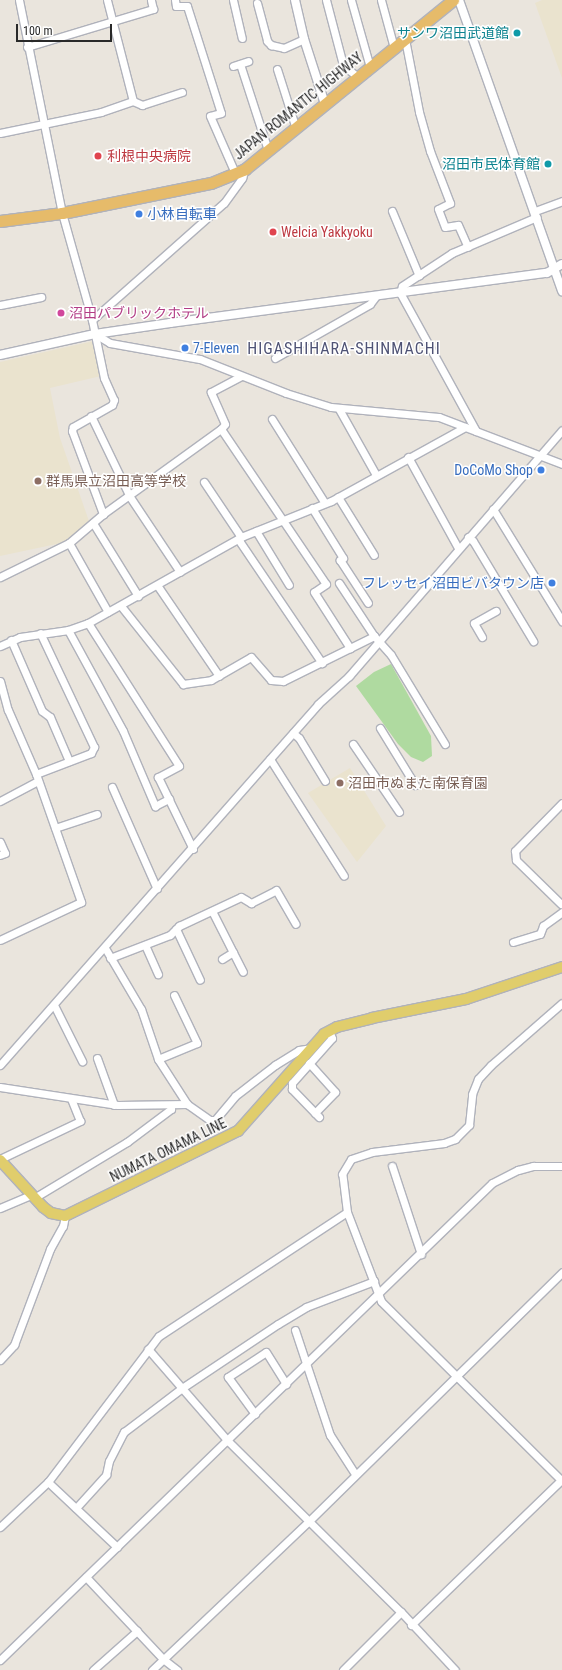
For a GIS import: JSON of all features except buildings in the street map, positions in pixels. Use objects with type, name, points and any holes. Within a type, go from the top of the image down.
[{"type":"highway","name":"JAPAN ROMANTIC HIGHWAY","points":[[0,221],[62,213],[211,183],[240,171],[296,129],[453,0]]},
{"type":"main road","name":"NUMATA OMAMA LINE","points":[[65,1216],[238,1131],[329,1031],[372,1018],[466,999],[562,967]]},
{"type":"main road","points":[[0,1160],[51,1213],[65,1216]]},
{"type":"street","points":[[19,0],[27,47],[46,124],[62,213],[92,320],[104,378],[114,400],[112,405],[73,427],[72,431],[103,514]]},
{"type":"street","points":[[107,0],[133,101]]},
{"type":"street","points":[[27,47],[112,20],[154,9],[151,0]]},
{"type":"street","points":[[92,320],[224,203],[242,178],[240,171],[210,116],[221,113],[187,6],[176,6],[175,0]]},
{"type":"street","points":[[233,0],[242,38]]},
{"type":"street","points":[[295,0],[304,39],[325,104]]},
{"type":"street","points":[[326,0],[343,65],[358,77]]},
{"type":"street","points":[[351,0],[370,67]]},
{"type":"street","points":[[381,0],[394,48]]},
{"type":"street","points":[[459,0],[562,291]]},
{"type":"street","points":[[257,3],[267,41],[271,45],[284,48],[304,39]]},
{"type":"street","points":[[405,39],[419,112],[430,151],[450,203],[438,209],[445,228],[458,225],[468,247]]},
{"type":"street","points":[[233,66],[248,61]]},
{"type":"street","points":[[240,64],[268,150]]},
{"type":"street","points":[[277,69],[296,129]]},
{"type":"street","points":[[0,133],[111,109],[133,101],[142,105],[182,92]]},
{"type":"street","points":[[476,431],[400,293],[402,286],[452,253],[468,247],[562,202]]},
{"type":"street","points":[[392,211],[419,276]]},
{"type":"street","points":[[0,356],[95,334],[547,273],[562,264]]},
{"type":"street","points":[[275,358],[370,304],[376,296]]},
{"type":"street","points":[[0,305],[41,297]]},
{"type":"street","points":[[95,334],[110,343],[200,360],[241,376],[339,409],[439,417],[541,454],[562,464]]},
{"type":"street","points":[[0,577],[69,543],[103,514],[221,429],[226,424],[211,392],[241,376]]},
{"type":"street","points":[[339,409],[376,475]]},
{"type":"street","points":[[91,416],[130,496],[180,572]]},
{"type":"street","points":[[272,418],[325,503]]},
{"type":"street","points":[[0,646],[11,640],[40,633],[68,630],[88,623],[121,606],[239,538],[338,497],[408,457],[465,427]]},
{"type":"street","points":[[221,429],[326,584],[314,592],[350,648]]},
{"type":"street","points":[[0,1064],[193,849],[318,704],[349,676],[376,639],[494,509],[562,430]]},
{"type":"street","points":[[408,457],[458,548]]},
{"type":"street","points":[[204,482],[239,538],[322,663]]},
{"type":"street","points":[[338,497],[374,555]]},
{"type":"street","points":[[312,508],[343,558],[340,560],[368,603]]},
{"type":"street","points":[[494,509],[562,621]]},
{"type":"street","points":[[94,523],[138,596]]},
{"type":"street","points":[[256,531],[289,585]]},
{"type":"street","points":[[468,537],[473,541],[533,640]]},
{"type":"street","points":[[69,543],[108,612]]},
{"type":"street","points":[[339,583],[376,639],[391,655],[445,744]]},
{"type":"street","points":[[157,585],[219,676]]},
{"type":"street","points":[[121,606],[183,684],[211,680],[251,657],[271,680],[277,681],[292,678],[350,648],[376,639]]},
{"type":"street","points":[[482,637],[474,623],[496,611]]},
{"type":"street","points":[[88,623],[179,766],[158,777],[193,849]]},
{"type":"street","points":[[68,630],[124,731],[155,806],[169,799]]},
{"type":"street","points":[[0,801],[37,778],[69,761],[91,753],[94,747],[40,633]]},
{"type":"street","points":[[11,640],[42,711],[50,717],[69,761]]},
{"type":"street","points":[[0,681],[8,710],[37,778],[81,902],[0,940]]},
{"type":"street","points":[[380,728],[415,785]]},
{"type":"street","points":[[293,733],[299,738],[324,781]]},
{"type":"street","points":[[353,744],[399,812]]},
{"type":"street","points":[[270,759],[344,876]]},
{"type":"street","points":[[112,788],[157,889]]},
{"type":"street","points":[[562,803],[516,851],[516,860],[562,903]]},
{"type":"street","points":[[55,828],[97,814]]},
{"type":"street","points":[[0,842],[5,853],[0,854]]},
{"type":"street","points":[[110,958],[170,935],[176,929],[241,898],[251,902],[276,890],[296,924]]},
{"type":"street","points":[[212,911],[244,972]]},
{"type":"street","points":[[513,942],[540,934],[543,926],[562,912]]},
{"type":"street","points":[[176,929],[200,980]]},
{"type":"street","points":[[145,945],[158,974]]},
{"type":"street","points":[[104,948],[141,1008],[158,1059],[187,1104],[210,1120],[215,1120],[235,1096],[275,1065],[299,1050],[312,1048]]},
{"type":"street","points":[[222,959],[233,952]]},
{"type":"street","points":[[158,1059],[197,1043],[174,994]]},
{"type":"street","points":[[411,1626],[561,1479],[381,1301],[346,1212],[342,1174],[351,1159],[372,1152],[444,1143],[455,1139],[469,1125],[472,1094],[478,1079],[491,1065],[562,1003]]},
{"type":"street","points":[[54,1005],[82,1061]]},
{"type":"street","points":[[309,1063],[335,1092],[317,1115],[292,1089],[292,1083],[309,1063],[332,1038],[329,1031]]},
{"type":"street","points":[[97,1058],[114,1105]]},
{"type":"street","points":[[0,1088],[114,1105],[187,1104]]},
{"type":"street","points":[[0,1160],[80,1121],[71,1099]]},
{"type":"street","points":[[0,1208],[33,1196],[127,1142],[171,1109],[171,1105]]},
{"type":"street","points":[[392,1166],[421,1254]]},
{"type":"street","points":[[0,1660],[421,1254],[492,1183],[503,1176],[533,1166],[562,1166]]},
{"type":"street","points":[[0,1526],[48,1482],[159,1336],[346,1212]]},
{"type":"street","points":[[0,1360],[14,1345],[50,1249],[63,1226],[65,1216]]},
{"type":"street","points":[[152,1670],[309,1521],[355,1474],[562,1272]]},
{"type":"street","points":[[76,1508],[106,1475],[109,1461],[124,1432],[182,1388],[306,1307],[374,1281]]},
{"type":"street","points":[[295,1330],[330,1435],[355,1474]]},
{"type":"street","points":[[148,1349],[228,1441],[401,1612],[411,1626],[455,1670]]},
{"type":"street","points":[[255,1414],[228,1377],[266,1352],[286,1384]]},
{"type":"street","points":[[48,1482],[117,1547]]},
{"type":"street","points":[[86,1577],[163,1658],[177,1670]]},
{"type":"street","points":[[343,1670],[401,1612]]},
{"type":"street","points":[[93,1670],[137,1631]]},
{"type":"shaded area","points":[[542,0],[562,0],[562,78],[535,3]]},
{"type":"shaded area","name":"群馬県立沼田高等学校","points":[[94,341],[101,376],[50,388],[60,438],[90,524],[66,542],[0,556],[0,362]]},
{"type":"shaded area","points":[[350,768],[386,826],[357,862],[308,793]]},
{"type":"green space","points":[[391,664],[431,736],[432,756],[423,762],[411,757],[398,744],[356,686],[374,672]]},
{"type":"place","name":"サンワ沼田武道館","points":[[517,33]]},
{"type":"place","name":"利根中央病院","points":[[98,156]]},
{"type":"place","name":"沼田市民体育館","points":[[548,164]]},
{"type":"place","name":"小林自転車","points":[[139,214]]},
{"type":"place","name":"Welcia Yakkyoku","points":[[273,232]]},
{"type":"place","name":"沼田パブリックホテル","points":[[61,313]]},
{"type":"place","name":"7-Eleven","points":[[185,348]]},
{"type":"place","name":"DoCoMo Shop","points":[[541,470]]},
{"type":"place","name":"群馬県立沼田高等学校","points":[[38,481]]},
{"type":"place","name":"フレッセイ沼田ビバタウン店","points":[[552,583]]},
{"type":"place","name":"沼田市ぬまた南保育園","points":[[340,783]]},
{"type":"district","name":"HIGASHIHARA-SHINMACHI","points":[[344,349]]}]
